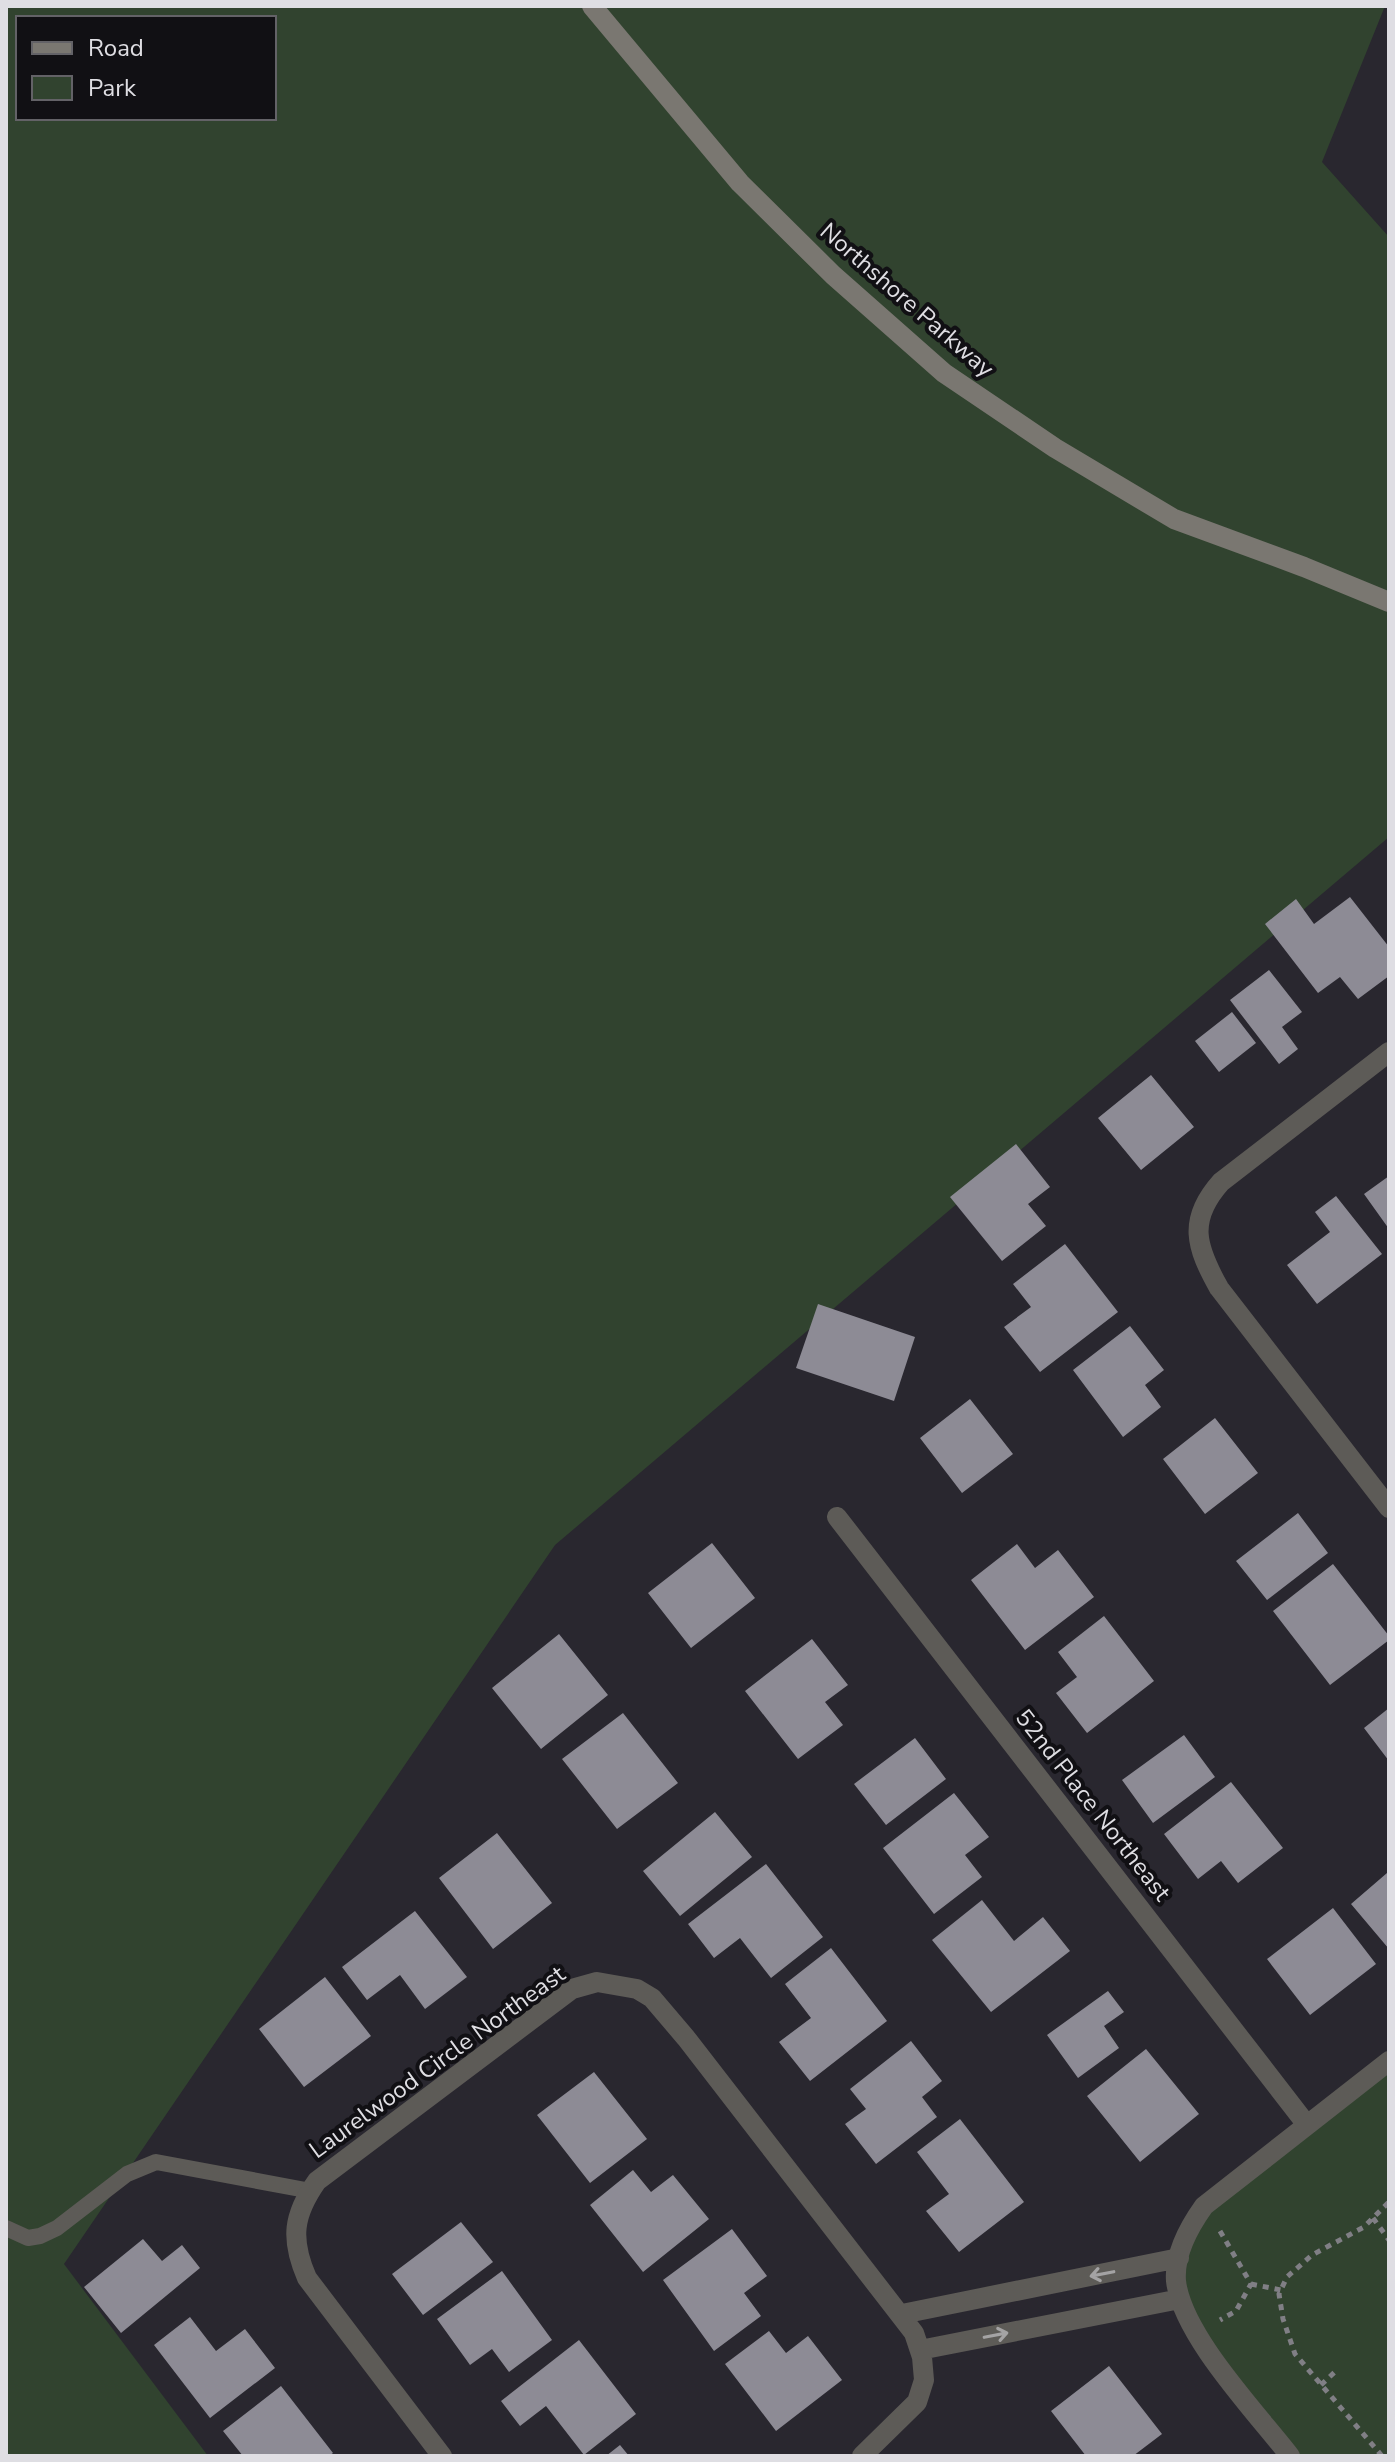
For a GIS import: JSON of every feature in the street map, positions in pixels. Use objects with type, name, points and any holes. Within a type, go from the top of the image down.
[{"type":"street","name":"Northshore Parkway","points":[[592,6],[740,183],[833,275],[944,373],[1055,448],[1174,519],[1389,602]]},
{"type":"street","points":[[1389,1052],[1221,1182],[1207,1198],[1199,1219],[1202,1257],[1219,1288],[1389,1508]]},
{"type":"street","name":"52nd Place Northeast","points":[[837,1517],[1307,2125]]},
{"type":"street","name":"Laurelwood Circle Northeast","points":[[442,2456],[307,2278],[298,2259],[295,2240],[298,2218],[304,2200],[317,2181],[572,1989],[597,1982],[637,1989],[652,1998],[914,2333],[924,2380],[917,2402],[862,2456]]},
{"type":"street","points":[[1290,2456],[1195,2335],[1180,2299],[1176,2278],[1179,2258],[1189,2227],[1204,2206],[1389,2061]]},
{"type":"street","points":[[902,2314],[1179,2258]]},
{"type":"street","points":[[920,2350],[1180,2299]]},
{"type":"lane","points":[[6,2228],[28,2238],[40,2236],[57,2228],[127,2174],[156,2162],[311,2191]]},
{"type":"path","points":[[1382,2456],[1295,2354],[1283,2319],[1279,2294],[1287,2277],[1312,2255],[1364,2227],[1389,2202]]},
{"type":"path","points":[[1204,2206],[1251,2284]]},
{"type":"path","points":[[1373,2218],[1389,2240]]},
{"type":"path","points":[[1251,2284],[1281,2290]]},
{"type":"path","points":[[1195,2335],[1236,2311],[1251,2284]]},
{"type":"path","points":[[1321,2385],[1338,2369]]},
{"type":"green space","points":[[6,6],[1385,6],[1322,162],[1389,237],[1389,837],[555,1545],[64,2264],[208,2456],[6,2456]]},
{"type":"green space","points":[[1389,2061],[1389,2456],[1290,2456],[1195,2335],[1179,2258],[1189,2227]]},
{"type":"building","points":[[1350,897],[1389,947],[1389,976],[1358,999],[1340,977],[1318,993],[1265,924],[1296,899],[1314,924]]},
{"type":"building","points":[[1269,970],[1302,1012],[1282,1027],[1298,1049],[1279,1064],[1230,1000]]},
{"type":"building","points":[[1232,1012],[1256,1043],[1219,1072],[1195,1041]]},
{"type":"building","points":[[1151,1075],[1194,1127],[1141,1170],[1098,1118]]},
{"type":"building","points":[[1016,1144],[1050,1187],[1028,1204],[1046,1226],[1002,1261],[950,1197]]},
{"type":"building","points":[[1389,1176],[1389,1229],[1364,1194]]},
{"type":"building","points":[[1336,1196],[1382,1254],[1317,1304],[1287,1265],[1330,1232],[1315,1212]]},
{"type":"building","points":[[1065,1244],[1118,1312],[1040,1372],[1004,1327],[1031,1307],[1013,1284]]},
{"type":"building","points":[[818,1304],[915,1337],[894,1401],[796,1368]]},
{"type":"building","points":[[1130,1326],[1164,1370],[1145,1385],[1161,1407],[1123,1437],[1073,1370]]},
{"type":"building","points":[[970,1399],[1013,1454],[962,1493],[920,1438]]},
{"type":"building","points":[[1215,1418],[1258,1473],[1205,1514],[1163,1459]]},
{"type":"building","points":[[1298,1513],[1328,1553],[1267,1600],[1236,1561]]},
{"type":"building","points":[[712,1543],[755,1598],[691,1648],[648,1593]]},
{"type":"building","points":[[1017,1544],[1035,1568],[1058,1550],[1094,1597],[1025,1650],[971,1580]]},
{"type":"building","points":[[1333,1564],[1389,1640],[1330,1685],[1273,1611]]},
{"type":"building","points":[[1104,1616],[1154,1681],[1087,1733],[1056,1693],[1077,1677],[1058,1652]]},
{"type":"building","points":[[559,1634],[608,1695],[541,1749],[492,1688]]},
{"type":"building","points":[[812,1639],[848,1685],[825,1702],[843,1725],[798,1759],[745,1691]]},
{"type":"building","points":[[1389,1708],[1389,1761],[1364,1728]]},
{"type":"building","points":[[623,1713],[678,1783],[617,1829],[562,1759]]},
{"type":"building","points":[[1184,1735],[1215,1777],[1153,1823],[1122,1780]]},
{"type":"building","points":[[915,1738],[946,1779],[886,1825],[854,1784]]},
{"type":"building","points":[[1231,1782],[1283,1848],[1238,1883],[1221,1861],[1198,1879],[1164,1834]]},
{"type":"building","points":[[954,1793],[989,1837],[965,1855],[982,1877],[934,1914],[883,1848]]},
{"type":"building","points":[[715,1812],[752,1857],[680,1916],[643,1871]]},
{"type":"building","points":[[497,1833],[552,1903],[493,1949],[439,1878]]},
{"type":"building","points":[[766,1864],[823,1937],[771,1978],[740,1938],[714,1958],[688,1924]]},
{"type":"building","points":[[1387,1873],[1389,1875],[1389,1949],[1351,1904]]},
{"type":"building","points":[[982,1900],[1014,1941],[1043,1917],[1070,1951],[991,2012],[932,1940]]},
{"type":"building","points":[[1333,1908],[1376,1964],[1310,2015],[1267,1959]]},
{"type":"building","points":[[415,1911],[467,1977],[425,2009],[400,1975],[367,2000],[342,1967]]},
{"type":"building","points":[[831,1948],[887,2021],[810,2081],[779,2042],[811,2018],[785,1984]]},
{"type":"building","points":[[325,1977],[371,2036],[304,2087],[259,2029]]},
{"type":"building","points":[[1108,1991],[1124,2012],[1104,2026],[1119,2048],[1078,2078],[1047,2035]]},
{"type":"building","points":[[911,2041],[942,2081],[922,2097],[937,2117],[876,2164],[845,2124],[866,2109],[850,2089]]},
{"type":"building","points":[[1146,2049],[1199,2114],[1140,2162],[1087,2096]]},
{"type":"building","points":[[594,2072],[647,2139],[590,2183],[537,2115]]},
{"type":"building","points":[[960,2119],[1024,2202],[959,2252],[926,2211],[949,2194],[917,2152]]},
{"type":"building","points":[[633,2170],[651,2192],[673,2175],[709,2219],[643,2272],[590,2205]]},
{"type":"building","points":[[461,2222],[493,2262],[423,2315],[392,2274]]},
{"type":"building","points":[[732,2229],[767,2276],[744,2293],[761,2316],[714,2351],[663,2280]]},
{"type":"building","points":[[143,2239],[162,2261],[182,2245],[200,2268],[121,2333],[84,2287]]},
{"type":"building","points":[[502,2271],[552,2340],[509,2372],[492,2349],[470,2365],[437,2319]]},
{"type":"building","points":[[190,2317],[216,2351],[245,2329],[275,2368],[210,2418],[154,2345]]},
{"type":"building","points":[[769,2331],[786,2353],[808,2336],[842,2380],[776,2431],[725,2364]]},
{"type":"building","points":[[579,2340],[636,2414],[584,2455],[546,2406],[520,2426],[501,2401]]},
{"type":"building","points":[[1109,2366],[1162,2434],[1133,2456],[1086,2456],[1051,2411]]},
{"type":"building","points":[[281,2386],[333,2453],[329,2456],[243,2456],[223,2431]]},
{"type":"building","points":[[620,2445],[629,2456],[606,2456]]}]
